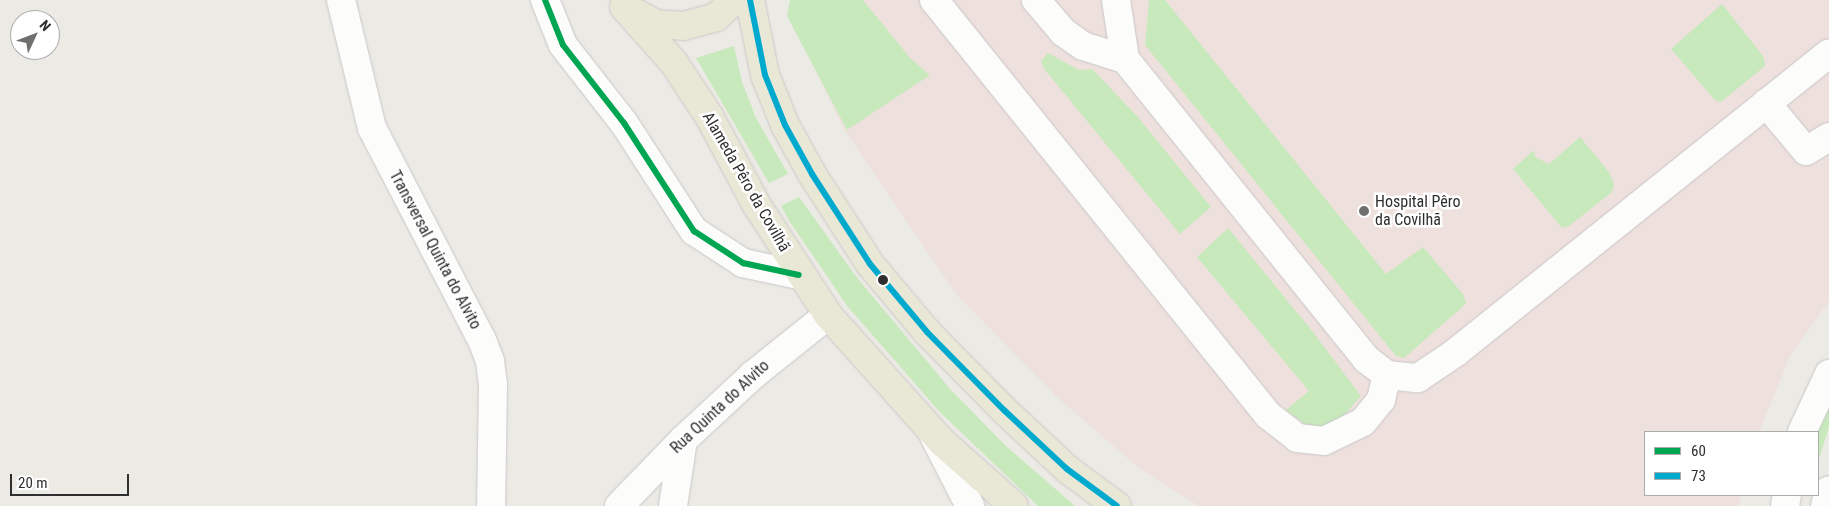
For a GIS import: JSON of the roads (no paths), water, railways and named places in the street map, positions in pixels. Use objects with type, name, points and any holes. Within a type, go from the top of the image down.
[{"type":"main road","name":"Alameda Pêro da Covilhã","points":[[621,3],[656,24],[683,26],[716,17],[736,0]]},
{"type":"main road","points":[[750,0],[765,75],[785,126],[812,174],[870,264],[927,332],[1005,411],[1067,469],[1116,506]]},
{"type":"main road","name":"Alameda Pêro da Covilhã","points":[[621,3],[674,64],[709,116],[799,275],[828,316],[930,428],[1014,506]]},
{"type":"street","name":"Transversal Quinta do Alvito","points":[[341,0],[372,128],[482,340],[490,361],[493,384],[491,506]]},
{"type":"street","points":[[546,0],[563,45],[624,122],[694,231],[743,263],[799,275]]},
{"type":"street","points":[[934,0],[1268,414],[1297,438],[1324,441],[1363,422],[1382,400],[1387,375]]},
{"type":"street","points":[[1036,0],[1063,32],[1086,47],[1125,59]]},
{"type":"street","points":[[1086,47],[1106,41],[1114,32],[1118,7]]},
{"type":"street","points":[[1118,7],[1125,59],[1366,359],[1387,375],[1418,378],[1455,353],[1829,52]]},
{"type":"street","points":[[1766,103],[1806,151],[1829,137]]},
{"type":"street","name":"Rua Quinta do Alvito","points":[[620,506],[683,440],[753,375],[828,316]]},
{"type":"street","points":[[1802,431],[1829,374]]},
{"type":"street","points":[[930,428],[970,506]]},
{"type":"street","points":[[673,506],[683,440]]},
{"type":"street","points":[[1825,506],[1829,490]]},
{"type":"place","name":"Hospital Pêro da Covilhã","points":[[1364,211]]}]
